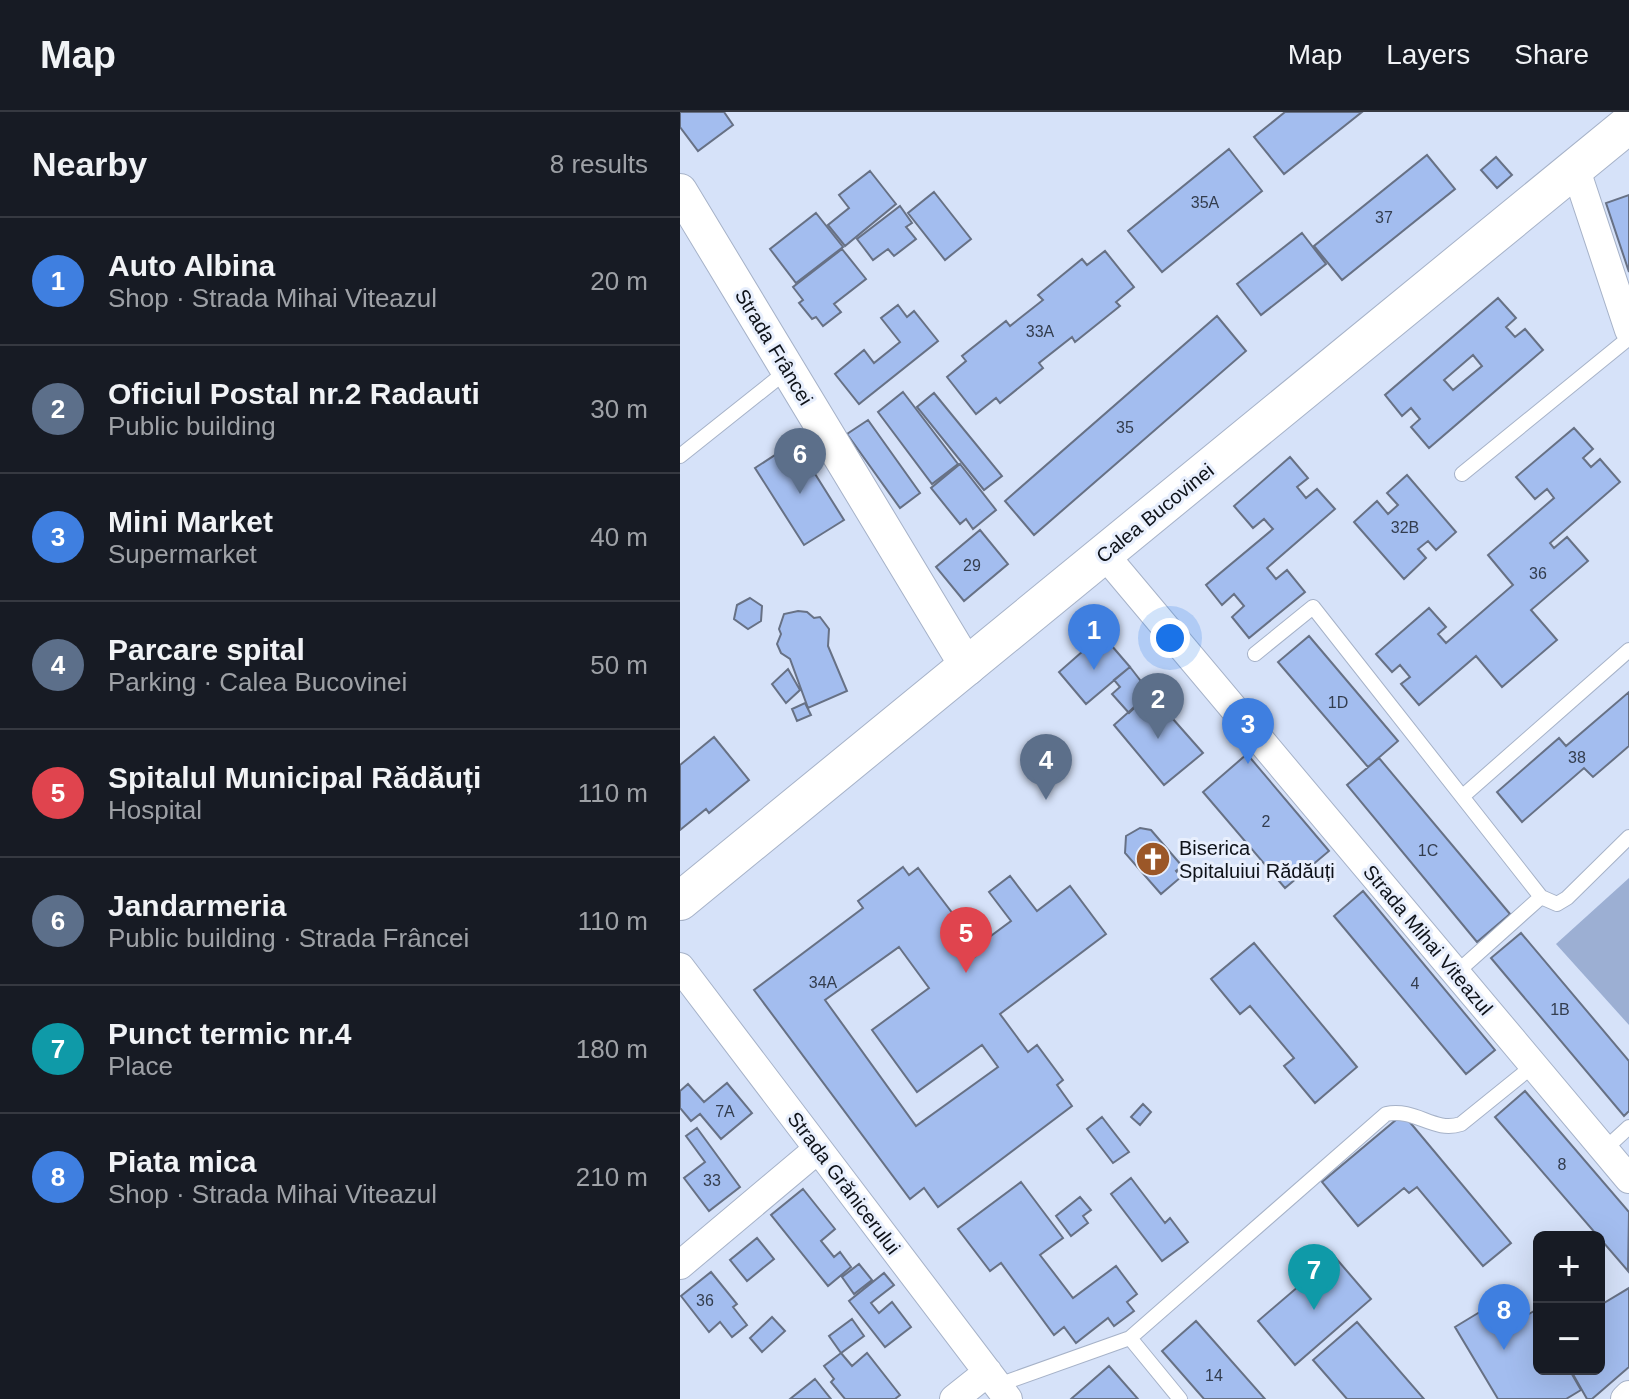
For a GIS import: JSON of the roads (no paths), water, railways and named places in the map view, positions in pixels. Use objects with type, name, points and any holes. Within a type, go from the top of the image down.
[{"type":"main road","name":"Calea Bucovinei","points":[[680,901],[1629,124]]},
{"type":"street","points":[[1576,170],[1629,330]]},
{"type":"street","name":"Strada Frâncei","points":[[680,191],[968,668]]},
{"type":"street","name":"Strada Mihai Viteazul","points":[[1104,554],[1629,1179]]},
{"type":"street","name":"Strada Grănicerului","points":[[680,967],[998,1385]]},
{"type":"street","points":[[680,1265],[818,1149]]},
{"type":"street","points":[[954,1399],[998,1385]]},
{"type":"lane","points":[[1462,474],[1629,338]]},
{"type":"lane","points":[[680,456],[788,370]]},
{"type":"lane","points":[[1255,654],[1313,607],[1541,897],[1557,904],[1567,898],[1629,837]]},
{"type":"lane","points":[[1463,796],[1629,650]]},
{"type":"lane","points":[[1456,973],[1541,897]]},
{"type":"lane","points":[[998,1385],[1130,1338],[1386,1114],[1406,1112],[1443,1126],[1461,1124],[1534,1065]]},
{"type":"lane","points":[[1605,1149],[1629,1127]]},
{"type":"lane","points":[[1130,1338],[1180,1399]]},
{"type":"place","name":"Jandarmeria","points":[[800,494]]},
{"type":"place","name":"Auto Albina","points":[[1094,670]]},
{"type":"place","name":"Oficiul Postal nr.2 Radauti","points":[[1158,739]]},
{"type":"place","name":"Mini Market","points":[[1248,764]]},
{"type":"place","name":"Parcare spital","points":[[1046,800]]},
{"type":"place","name":"Biserica Spitaluiui Rădăuți","points":[[1153,859]]},
{"type":"place","name":"Spitalul Municipal Rădăuți","points":[[966,973]]},
{"type":"place","name":"Punct termic nr.4","points":[[1314,1310]]},
{"type":"place","name":"Piata mica","points":[[1504,1350]]}]
